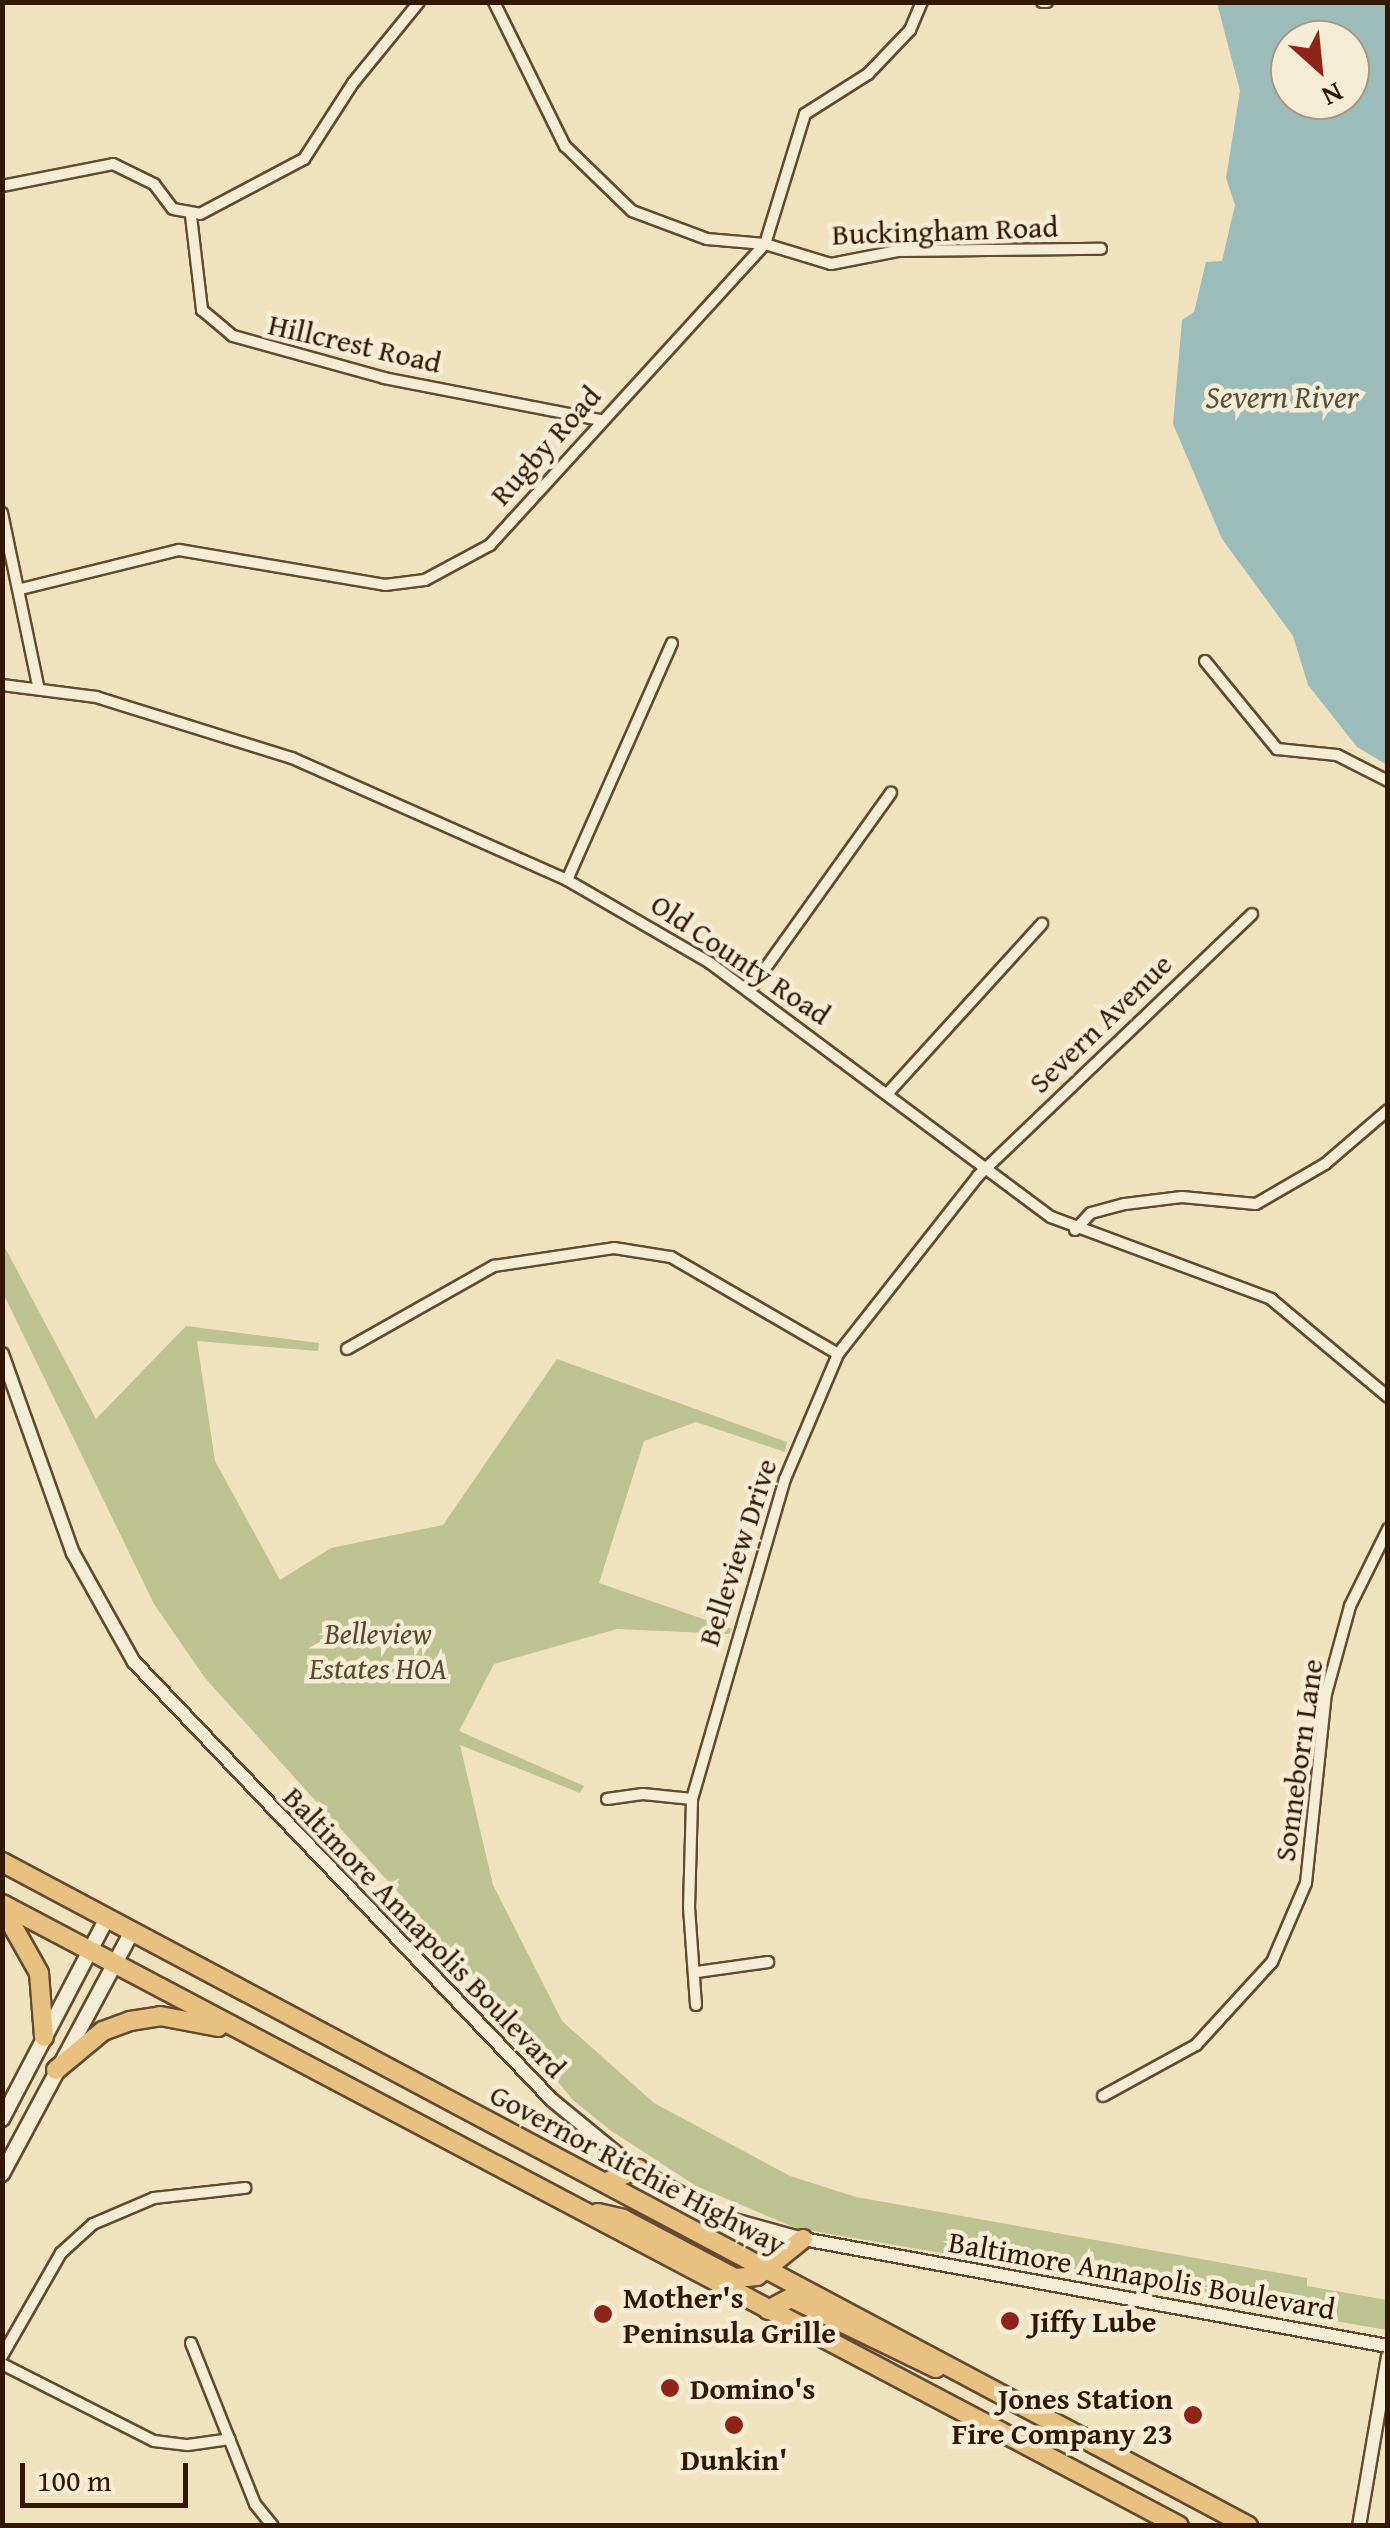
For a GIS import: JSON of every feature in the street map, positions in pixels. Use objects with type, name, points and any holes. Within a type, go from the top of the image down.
[{"type":"highway","name":"Governor Ritchie Highway","points":[[2,1862],[130,1935],[606,2182],[1248,2526]]},
{"type":"highway","points":[[2,1906],[1179,2526]]},
{"type":"highway","points":[[2,1906],[39,1973],[44,2037]]},
{"type":"highway","points":[[56,2070],[103,2031],[142,2018],[185,2019],[245,2034]]},
{"type":"highway","points":[[606,2182],[638,2169]]},
{"type":"highway","points":[[569,2205],[623,2219],[735,2278],[768,2268],[804,2239]]},
{"type":"highway","points":[[768,2310],[783,2299],[803,2302],[870,2341],[1024,2405]]},
{"type":"main road","points":[[2,2119],[106,1920]]},
{"type":"main road","points":[[2,2174],[130,1935]]},
{"type":"street","points":[[2,186],[112,164],[138,172],[173,209],[190,216],[304,159],[352,83],[419,2]]},
{"type":"street","name":"Buckingham Road","points":[[494,2],[545,113],[596,182],[632,211],[708,239],[764,244],[831,264],[898,251],[1101,249]]},
{"type":"street","name":"Rugby Road","points":[[21,589],[179,550],[360,585],[425,580],[490,545],[764,244],[805,114],[868,74],[910,30],[922,2]]},
{"type":"street","name":"Hillcrest Road","points":[[190,216],[202,310],[233,336],[384,378],[600,420]]},
{"type":"street","points":[[2,513],[21,589],[38,686]]},
{"type":"street","points":[[568,880],[672,643]]},
{"type":"street","points":[[1205,661],[1277,749],[1337,754],[1388,781]]},
{"type":"street","name":"Old County Road","points":[[2,684],[96,697],[335,774],[568,880],[749,991],[888,1093],[986,1172],[1075,1230],[1271,1299],[1388,1397]]},
{"type":"street","points":[[749,991],[891,793]]},
{"type":"street","name":"Severn Avenue","points":[[986,1172],[1252,914]]},
{"type":"street","points":[[888,1093],[1042,924]]},
{"type":"street","points":[[1075,1230],[1091,1214],[1143,1202],[1182,1197],[1256,1204],[1325,1164],[1388,1110]]},
{"type":"street","name":"Belleview Drive","points":[[696,2004],[697,1972],[688,1908],[692,1799],[785,1478],[838,1354],[986,1172]]},
{"type":"street","points":[[348,1349],[494,1266],[614,1248],[670,1257],[838,1354]]},
{"type":"street","name":"Baltimore Annapolis Boulevard","points":[[2,1354],[72,1553],[134,1662],[552,2100],[638,2169],[722,2216],[804,2239],[1388,2346]]},
{"type":"street","name":"Sonneborn Lane","points":[[1102,2096],[1196,2045],[1272,1962],[1306,1883],[1326,1694],[1350,1606],[1388,1529]]},
{"type":"street","points":[[608,1799],[643,1794],[692,1799]]},
{"type":"street","points":[[697,1972],[768,1962]]},
{"type":"street","points":[[2,2356],[60,2253],[93,2224],[154,2198],[246,2188]]},
{"type":"street","points":[[191,2343],[256,2504],[273,2526]]},
{"type":"street","points":[[1359,2526],[1388,2356]]},
{"type":"street","points":[[2,2364],[154,2441],[188,2446],[230,2439]]},
{"type":"green space","name":"Belleview Estates HOA","points":[[2,1242],[96,1419],[186,1326],[319,1343],[318,1351],[197,1341],[215,1461],[280,1580],[331,1548],[443,1525],[557,1359],[787,1442],[785,1452],[696,1422],[644,1441],[599,1583],[732,1629],[729,1634],[617,1629],[494,1664],[459,1731],[584,1786],[580,1793],[460,1745],[493,1885],[562,2021],[654,2103],[790,2176],[856,2197],[1307,2278],[1307,2286],[1387,2300],[1387,2330],[796,2228],[696,2186],[610,2130],[573,2100],[432,1930],[205,1678],[154,1604],[3,1293]]},
{"type":"water","name":"Severn River","points":[[1217,3],[1387,3],[1387,765],[1357,747],[1308,685],[1293,636],[1222,539],[1173,424],[1182,320],[1194,312],[1206,262],[1222,261],[1235,205],[1226,178],[1240,91]]},
{"type":"place","name":"Mother's Peninsula Grille","points":[[603,2314]]},
{"type":"place","name":"Jiffy Lube","points":[[1010,2321]]},
{"type":"place","name":"Domino's","points":[[670,2388]]},
{"type":"place","name":"Jones Station Fire Company 23","points":[[1193,2415]]},
{"type":"place","name":"Dunkin'","points":[[734,2425]]}]
